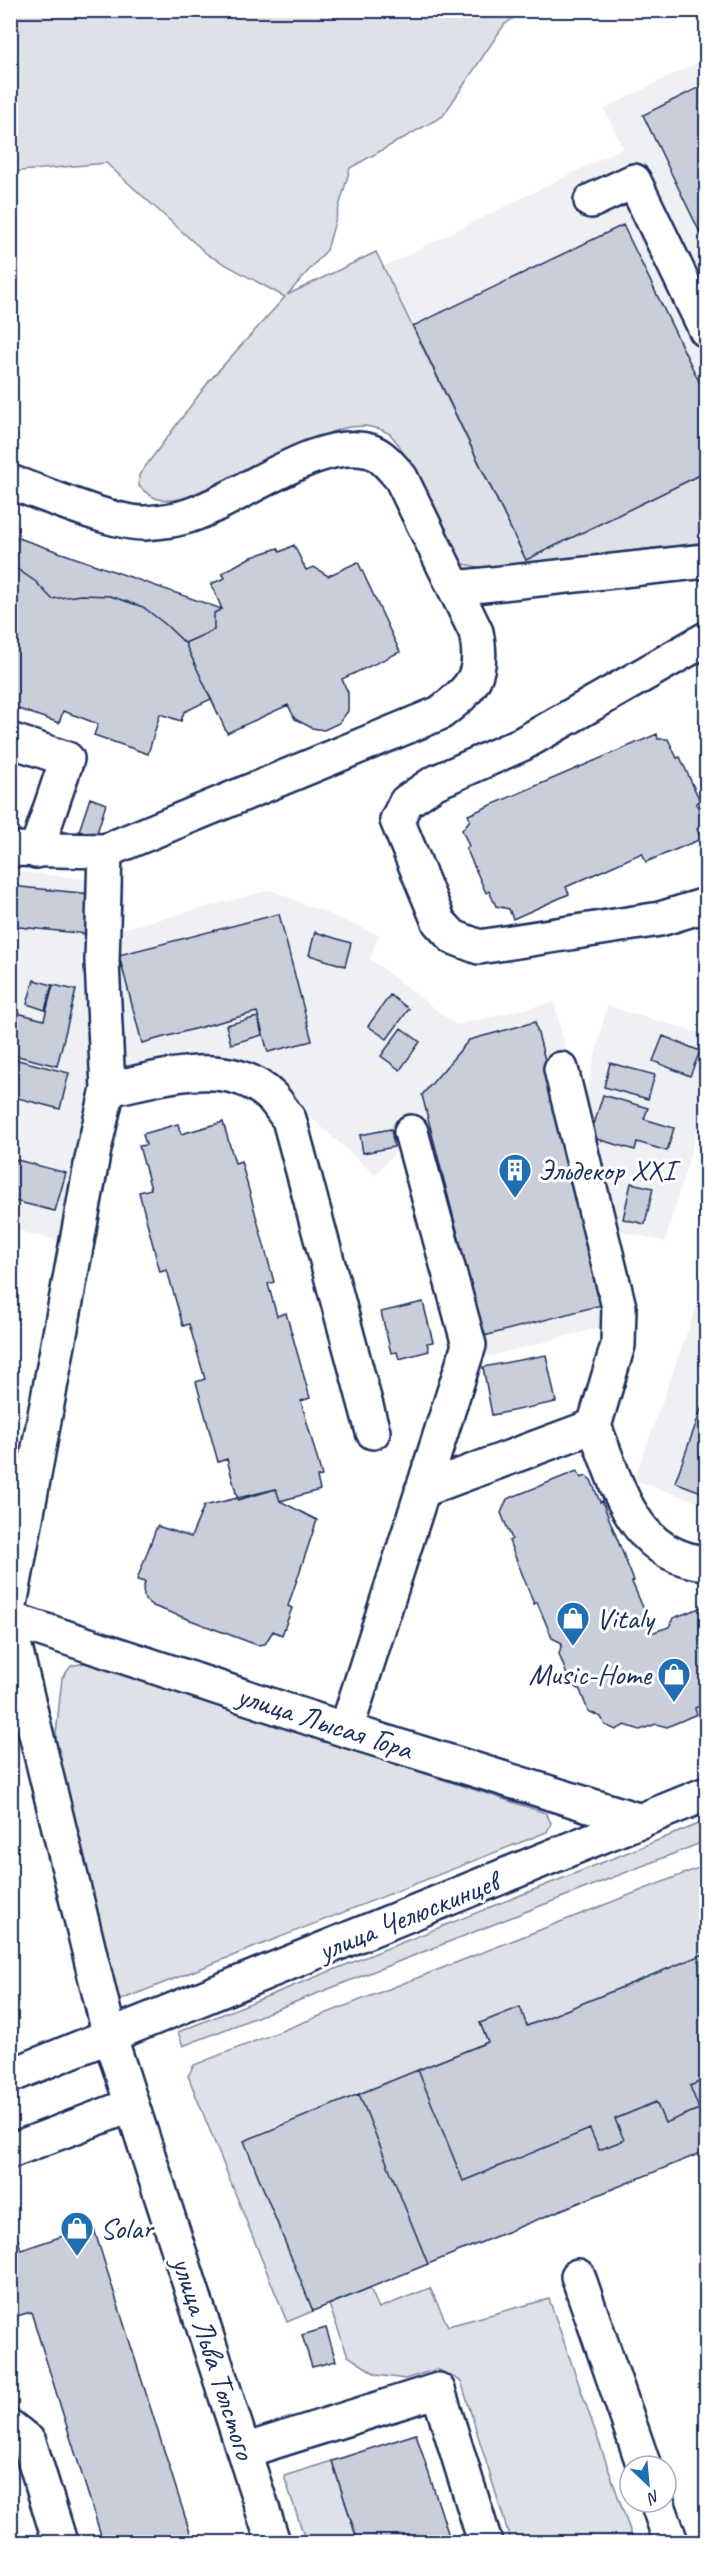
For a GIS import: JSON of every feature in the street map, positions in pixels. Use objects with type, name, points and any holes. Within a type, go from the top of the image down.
[{"type":"street","points":[[591,201],[634,181],[706,330]]},
{"type":"street","points":[[10,482],[118,519],[143,523],[181,518],[217,504],[323,452],[347,448],[372,452],[386,462],[401,478],[476,632],[481,654],[476,675],[463,695],[440,713],[105,851],[23,850],[67,759],[10,740]]},
{"type":"street","points":[[455,588],[706,561]]},
{"type":"street","points":[[706,639],[522,744],[434,783],[406,802],[397,820],[439,922],[453,937],[479,947],[660,920],[706,905]]},
{"type":"street","points":[[10,1605],[92,1161],[108,1089],[102,962],[105,851]]},
{"type":"street","points":[[561,1069],[619,1307],[618,1346],[594,1426],[632,1519],[655,1544],[681,1558],[706,1563]]},
{"type":"street","points":[[108,1089],[193,1072],[226,1074],[254,1084],[272,1096],[288,1119],[373,1432]]},
{"type":"street","points":[[346,1730],[469,1345],[411,1132]]},
{"type":"street","points":[[422,1490],[594,1426]]},
{"type":"street","name":"улица Лысая Гора","points":[[10,1619],[346,1730],[641,1821]]},
{"type":"street","name":"улица Льва Толстого","points":[[10,1627],[110,2037],[273,2542]]},
{"type":"street","name":"улица Челюскинцев","points":[[10,2076],[706,1794]]},
{"type":"street","points":[[10,2151],[132,2105]]},
{"type":"street","points":[[578,2276],[640,2454]]},
{"type":"street","points":[[244,2451],[438,2390],[485,2542]]},
{"type":"street","points":[[10,2427],[29,2442],[60,2542]]},
{"type":"street","points":[[661,2514],[671,2542]]},
{"type":"shaded area","points":[[11,11],[523,11],[504,25],[443,116],[350,168],[327,250],[287,295],[376,252],[526,560],[706,472],[706,542],[483,568],[464,564],[449,551],[399,445],[390,434],[365,426],[334,431],[185,498],[160,500],[144,491],[139,486],[139,475],[210,380],[285,297],[208,255],[106,163],[11,172]]},
{"type":"shaded area","points":[[706,58],[706,485],[521,577],[371,273],[623,148],[604,109]]},
{"type":"shaded area","points":[[11,871],[125,883],[122,929],[271,890],[379,935],[370,959],[456,1025],[554,1002],[581,1114],[607,1006],[706,1035],[706,1099],[665,1242],[608,1228],[629,1320],[463,1363],[406,1140],[375,1175],[263,1075],[103,1084],[68,1243],[11,1229]]},
{"type":"shaded area","points":[[706,1280],[706,1505],[634,1480]]},
{"type":"shaded area","points":[[84,1663],[546,1813],[551,1823],[547,1832],[118,2001],[55,1744],[62,1678],[71,1666]]},
{"type":"shaded area","points":[[706,1821],[706,1841],[183,2046],[178,2032]]},
{"type":"shaded area","points":[[706,1865],[706,1953],[527,2026],[480,2023],[488,2042],[245,2141],[313,2311],[287,2322],[188,2076],[194,2065]]},
{"type":"shaded area","points":[[370,2288],[379,2308],[430,2288],[448,2326],[549,2299],[618,2496],[618,2514],[624,2514],[634,2542],[511,2542],[461,2381],[437,2369],[405,2379],[377,2375],[348,2356],[329,2305]]},
{"type":"shaded area","points":[[332,2461],[358,2542],[306,2542],[284,2476]]},
{"type":"building","points":[[706,84],[706,245],[643,115]]},
{"type":"building","points":[[623,225],[706,396],[706,472],[526,560],[413,326]]},
{"type":"building","points":[[10,535],[222,609],[214,613],[214,630],[185,643],[143,607],[110,596],[81,595],[52,599],[36,582],[10,564]]},
{"type":"building","points":[[294,545],[306,570],[314,567],[328,576],[358,562],[400,652],[342,679],[348,693],[348,711],[339,723],[324,730],[312,728],[295,719],[288,705],[227,733],[185,643],[214,630],[214,613],[222,609],[211,584],[225,578],[222,573],[249,558],[278,548],[280,552]]},
{"type":"building","points":[[10,564],[36,582],[52,599],[81,595],[110,596],[143,607],[185,643],[211,699],[184,712],[181,721],[160,714],[148,754],[94,735],[98,724],[63,711],[59,723],[10,706]]},
{"type":"building","points":[[657,734],[658,739],[668,739],[677,758],[680,757],[700,801],[696,803],[703,820],[697,829],[701,839],[646,862],[642,853],[566,887],[569,894],[513,919],[509,909],[496,906],[489,891],[486,893],[466,848],[469,846],[462,830],[470,820],[468,815]]},
{"type":"building","points":[[90,798],[106,804],[96,836],[79,831]]},
{"type":"building","points":[[10,886],[91,894],[87,934],[10,926]]},
{"type":"building","points":[[279,914],[312,1041],[268,1052],[257,1012],[142,1043],[119,955]]},
{"type":"building","points":[[315,932],[351,943],[345,966],[309,955]]},
{"type":"building","points":[[34,980],[52,985],[45,1010],[27,1004]]},
{"type":"building","points":[[53,985],[76,990],[57,1066],[10,1054],[10,1011],[44,1020]]},
{"type":"building","points":[[390,995],[409,1009],[387,1039],[368,1026]]},
{"type":"building","points":[[258,1017],[262,1035],[231,1044],[226,1025]]},
{"type":"building","name":"Эльдекор XXI","points":[[535,1022],[609,1303],[484,1336],[422,1095],[469,1040]]},
{"type":"building","points":[[401,1028],[420,1042],[400,1070],[381,1056]]},
{"type":"building","points":[[663,1036],[700,1051],[690,1076],[653,1061]]},
{"type":"building","points":[[10,1058],[69,1073],[60,1109],[10,1096]]},
{"type":"building","points":[[610,1063],[655,1075],[648,1099],[604,1087]]},
{"type":"building","points":[[603,1095],[648,1108],[644,1119],[674,1128],[667,1151],[637,1142],[635,1150],[590,1137]]},
{"type":"building","points":[[223,1122],[235,1163],[241,1161],[274,1282],[268,1284],[277,1316],[286,1313],[310,1398],[301,1401],[322,1476],[317,1477],[320,1490],[280,1501],[276,1489],[238,1500],[227,1459],[218,1462],[196,1382],[205,1379],[189,1324],[183,1326],[167,1270],[160,1272],[139,1192],[151,1189],[139,1146],[146,1145],[143,1134],[178,1124],[181,1134]]},
{"type":"building","points":[[391,1129],[394,1147],[363,1153],[360,1135]]},
{"type":"building","points":[[10,1158],[66,1173],[55,1211],[10,1200]]},
{"type":"building","points":[[631,1183],[653,1188],[645,1224],[623,1219]]},
{"type":"building","points":[[423,1302],[433,1342],[427,1343],[429,1351],[399,1359],[397,1352],[391,1353],[381,1312]]},
{"type":"building","points":[[546,1355],[556,1402],[492,1415],[483,1367]]},
{"type":"building","points":[[706,1396],[706,1494],[675,1482]]},
{"type":"building","points":[[577,1471],[581,1478],[586,1476],[591,1480],[600,1502],[602,1501],[634,1581],[632,1582],[645,1612],[642,1613],[651,1633],[669,1627],[673,1618],[702,1607],[706,1609],[706,1708],[705,1704],[695,1708],[697,1714],[667,1727],[656,1724],[640,1730],[625,1725],[616,1730],[605,1725],[601,1717],[588,1711],[580,1690],[570,1683],[559,1654],[562,1643],[552,1638],[537,1602],[534,1604],[509,1541],[512,1539],[501,1513],[507,1499]]},
{"type":"building","points":[[276,1489],[280,1501],[317,1520],[288,1606],[292,1608],[282,1635],[273,1631],[265,1644],[257,1645],[153,1606],[145,1600],[143,1590],[145,1582],[137,1580],[157,1526],[191,1537],[204,1506]]},
{"type":"building","points":[[706,1953],[706,2079],[690,2086],[699,2109],[665,2123],[656,2102],[615,2119],[624,2140],[599,2150],[590,2129],[463,2181],[418,2070],[488,2042],[480,2023],[520,2007],[527,2026]]},
{"type":"building","points":[[418,2070],[463,2181],[590,2129],[599,2150],[624,2140],[615,2119],[656,2102],[665,2123],[699,2109],[690,2086],[706,2079],[706,2151],[428,2264],[359,2094]]},
{"type":"building","points":[[359,2094],[428,2264],[313,2311],[244,2141]]},
{"type":"building","points":[[93,2226],[193,2542],[103,2542],[31,2312],[10,2318],[10,2238],[17,2236],[21,2250]]},
{"type":"building","points":[[326,2328],[336,2361],[312,2367],[302,2335]]},
{"type":"building","points":[[416,2434],[451,2542],[358,2542],[332,2461]]},
{"type":"place","name":"Эльдекор XXI","points":[[515,1199]]},
{"type":"place","name":"Vitaly","points":[[573,1647]]},
{"type":"place","name":"Music-Home","points":[[674,1703]]},
{"type":"place","name":"Solar","points":[[77,2257]]}]
